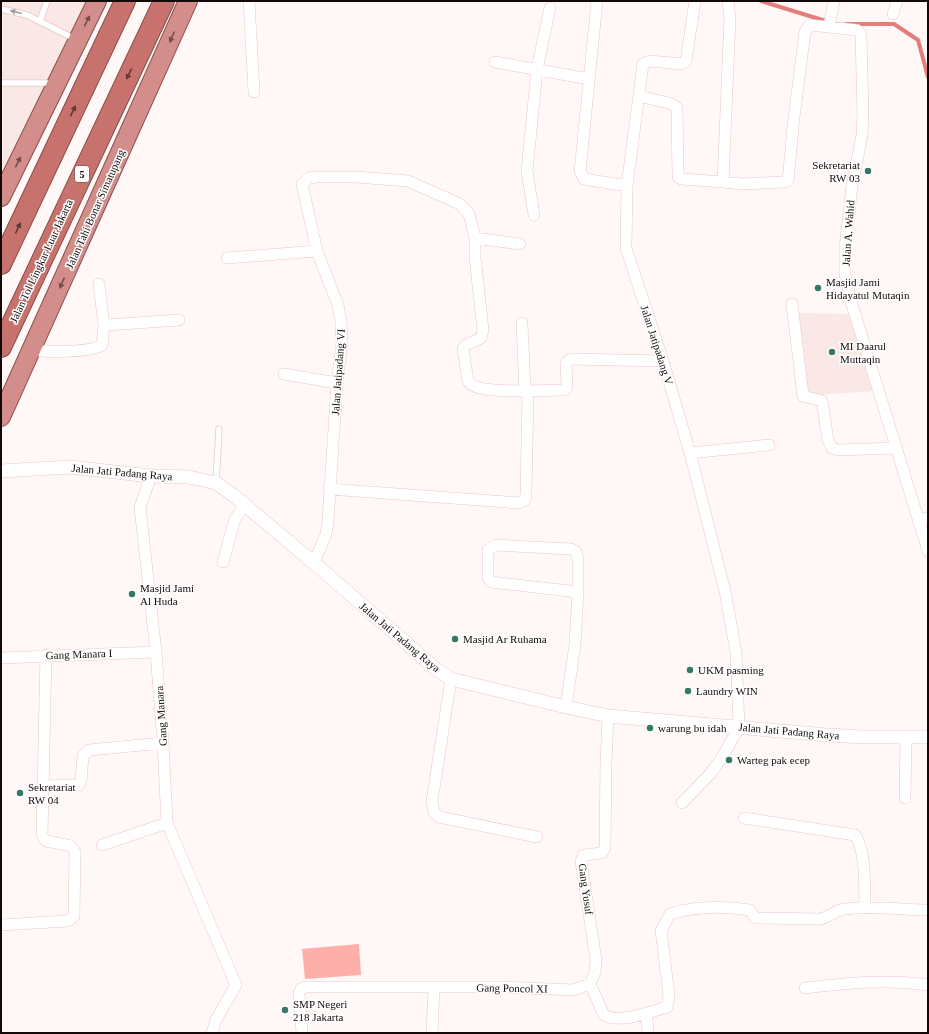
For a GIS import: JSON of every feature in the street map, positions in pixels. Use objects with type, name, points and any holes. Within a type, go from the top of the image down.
[{"type":"highway","points":[[1,197],[58,83],[96,1]]},
{"type":"highway","points":[[1,264],[125,1]]},
{"type":"highway","name":"Jalan Tol Lingkar Luar Jakarta","points":[[1,347],[164,1]]},
{"type":"highway","name":"Jalan Tahi Bonar Simatupang","points":[[1,417],[188,1]]},
{"type":"street","points":[[249,1],[254,92]]},
{"type":"street","points":[[597,1],[581,176],[584,179],[627,186]]},
{"type":"street","name":"Jalan Jatipadang V","points":[[695,1],[686,61],[682,64],[645,62],[643,64],[627,186],[626,248],[663,361],[690,453],[726,590],[736,652],[739,727]]},
{"type":"street","points":[[639,96],[672,104],[677,108],[678,177],[681,179],[723,182],[730,18],[728,1]]},
{"type":"street","points":[[893,14],[897,1]]},
{"type":"street","points":[[829,26],[833,5]]},
{"type":"street","points":[[534,215],[527,171],[537,69],[550,8]]},
{"type":"street","name":"Jalan A. Wahid","points":[[723,182],[742,184],[786,182],[788,180],[794,117],[805,32],[810,25],[857,30],[862,37],[863,114],[862,135],[847,220],[846,274],[850,298],[896,448],[923,519],[928,551]]},
{"type":"street","points":[[495,62],[589,79]]},
{"type":"street","name":"Jalan Jatipadang VI","points":[[314,563],[326,534],[337,383],[342,343],[341,322],[338,305],[317,251],[302,184],[309,178],[315,177],[356,176],[408,181],[460,204],[469,214],[475,238]]},
{"type":"street","points":[[520,244],[475,238],[475,257],[483,330],[481,338],[466,345],[463,350],[470,385],[477,389],[527,391],[564,390],[567,387],[566,365],[569,360],[572,359],[663,361]]},
{"type":"street","points":[[226,258],[317,251]]},
{"type":"street","points":[[32,350],[43,351],[98,348],[103,341],[104,326],[99,284]]},
{"type":"street","points":[[792,304],[803,396],[822,401],[830,445],[838,450],[896,448]]},
{"type":"street","points":[[104,326],[179,320]]},
{"type":"street","points":[[329,489],[520,502],[525,500],[527,391],[522,323]]},
{"type":"street","points":[[284,374],[337,383]]},
{"type":"street","points":[[690,453],[770,445]]},
{"type":"street","name":"Jalan Jati Padang Raya","points":[[3,471],[70,467],[151,476],[190,477],[216,483],[245,505],[314,563],[436,669],[451,679],[608,716],[842,736],[928,737]]},
{"type":"street","name":"Gang Manara","points":[[151,476],[140,507],[156,652],[164,743],[167,823],[236,988],[216,1020],[212,1033]]},
{"type":"street","points":[[223,562],[235,519],[245,505]]},
{"type":"street","points":[[566,707],[575,645],[578,592],[578,559],[576,552],[571,549],[496,545],[488,550],[488,578],[491,582],[578,592]]},
{"type":"street","name":"Gang Manara I","points":[[1,658],[46,655],[156,652]]},
{"type":"street","points":[[1,925],[68,921],[74,916],[75,852],[68,844],[46,841],[42,838],[46,655]]},
{"type":"street","points":[[451,679],[432,801],[436,815],[439,817],[537,837]]},
{"type":"street","name":"Gang Yusuf","points":[[588,984],[595,972],[596,960],[581,861],[584,856],[602,853],[605,848],[608,716]]},
{"type":"street","points":[[682,803],[710,774],[723,756],[739,727]]},
{"type":"street","points":[[904,798],[906,737]]},
{"type":"street","points":[[42,786],[79,785],[81,781],[83,756],[85,752],[89,750],[164,743]]},
{"type":"street","points":[[744,818],[855,836],[859,841],[862,853],[865,908]]},
{"type":"street","points":[[102,845],[167,823]]},
{"type":"street","points":[[588,984],[600,1011],[606,1016],[644,1015],[667,1007],[669,995],[661,932],[670,914],[680,911],[734,908],[750,910],[755,918],[819,919],[825,918],[837,910],[865,908],[928,910]]},
{"type":"street","points":[[805,988],[858,982],[913,982],[928,985]]},
{"type":"street","name":"Gang Poncol XI","points":[[302,1033],[299,994],[301,989],[305,987],[573,990],[588,984]]},
{"type":"street","points":[[432,1033],[434,988]]},
{"type":"street","points":[[644,1015],[647,1020],[648,1033]]},
{"type":"lane","points":[[40,21],[47,1]]},
{"type":"lane","points":[[1,9],[27,15],[77,40]]},
{"type":"lane","points":[[1,83],[58,83]]},
{"type":"lane","points":[[216,483],[219,430]]},
{"type":"shaded area","points":[[1,1],[86,1],[1,177]]},
{"type":"shaded area","name":"MI Daarul Muttaqin","points":[[798,313],[850,314],[873,391],[806,396]]},
{"type":"shaded area","points":[[359,944],[361,975],[305,979],[302,949]]},
{"type":"waterway","points":[[761,1],[829,22]]},
{"type":"waterway","points":[[846,24],[894,24],[918,40],[928,77]]},
{"type":"place","name":"Sekretariat RW 03","points":[[868,171]]},
{"type":"place","name":"Masjid Jami Hidayatul Mutaqin","points":[[818,288]]},
{"type":"place","name":"MI Daarul Muttaqin","points":[[832,352]]},
{"type":"place","name":"Masjid Jami Al Huda","points":[[132,594]]},
{"type":"place","name":"Masjid Ar Ruhama","points":[[455,639]]},
{"type":"place","name":"UKM pasming","points":[[690,670]]},
{"type":"place","name":"Laundry WIN","points":[[688,691]]},
{"type":"place","name":"warung bu idah","points":[[650,728]]},
{"type":"place","name":"Warteg pak ecep","points":[[729,760]]},
{"type":"place","name":"Sekretariat RW 04","points":[[20,793]]},
{"type":"place","name":"SMP Negeri 218 Jakarta","points":[[285,1010]]}]
